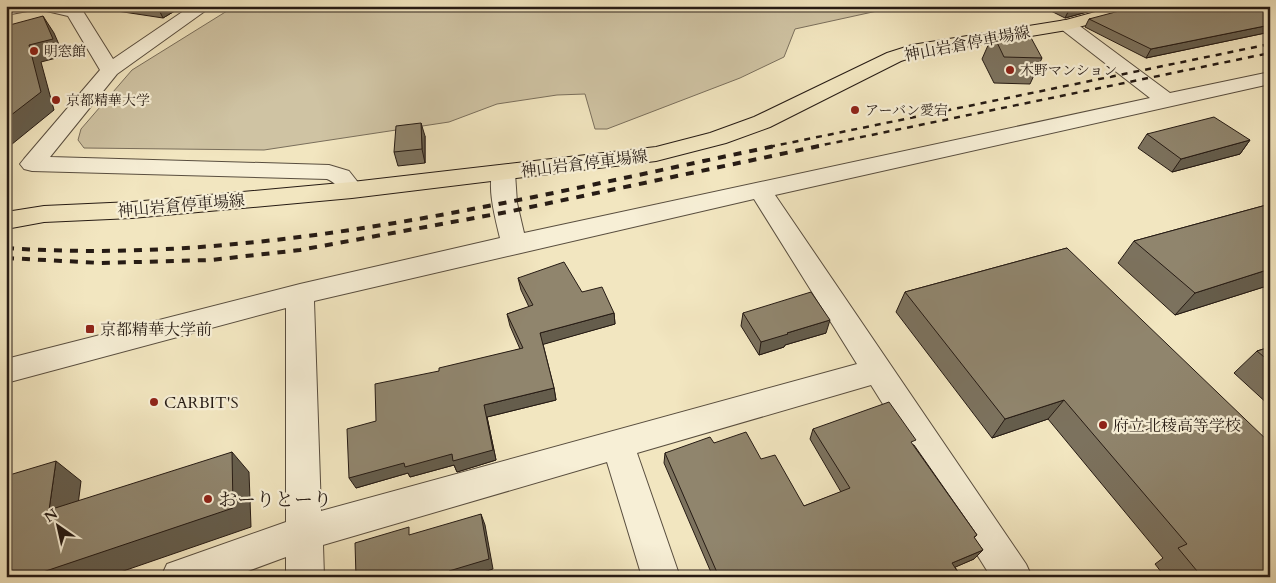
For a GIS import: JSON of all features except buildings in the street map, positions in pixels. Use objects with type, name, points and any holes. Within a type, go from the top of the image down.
[{"type":"main road","name":"神山岩倉停車場線","points":[[6,221],[44,214],[132,210],[352,190],[656,154],[718,138],[762,122],[902,54],[919,49],[1067,26],[1138,6]]},
{"type":"street","points":[[6,10],[30,6]]},
{"type":"street","points":[[44,6],[75,12],[110,70]]},
{"type":"street","points":[[203,6],[110,70],[32,164],[329,172],[341,176],[352,190]]},
{"type":"street","points":[[50,26],[80,20]]},
{"type":"street","points":[[1067,26],[1166,100]]},
{"type":"street","points":[[6,370],[300,294],[514,244],[1270,78]]},
{"type":"street","points":[[503,173],[505,202],[514,244]]},
{"type":"street","points":[[759,189],[1013,577]]},
{"type":"street","points":[[300,294],[305,577]]},
{"type":"street","points":[[180,577],[304,533],[878,371]]},
{"type":"street","points":[[618,445],[661,577]]},
{"type":"shaded area","points":[[235,6],[900,6],[795,29],[784,57],[740,78],[607,129],[595,129],[585,94],[557,95],[497,104],[449,122],[264,150],[84,148],[78,140],[81,129],[132,70]]},
{"type":"railway","points":[[769,147],[1270,44]]},
{"type":"railway","points":[[813,147],[1270,53]]},
{"type":"railway","points":[[6,248],[103,251],[200,247],[297,237],[489,206],[775,146]]},
{"type":"railway","points":[[6,258],[101,263],[211,260],[300,250],[507,212],[819,146]]},
{"type":"place","name":"明窓館","points":[[34,51]]},
{"type":"place","name":"木野マンション","points":[[1010,70]]},
{"type":"place","name":"京都精華大学","points":[[56,100]]},
{"type":"place","name":"アーバン愛宕","points":[[855,110]]},
{"type":"place","name":"京都精華大学前","points":[[90,329]]},
{"type":"place","name":"CARBIT'S","points":[[154,402]]},
{"type":"place","name":"府立北稜高等学校","points":[[1103,425]]},
{"type":"place","name":"おーりとーり","points":[[208,499]]}]
